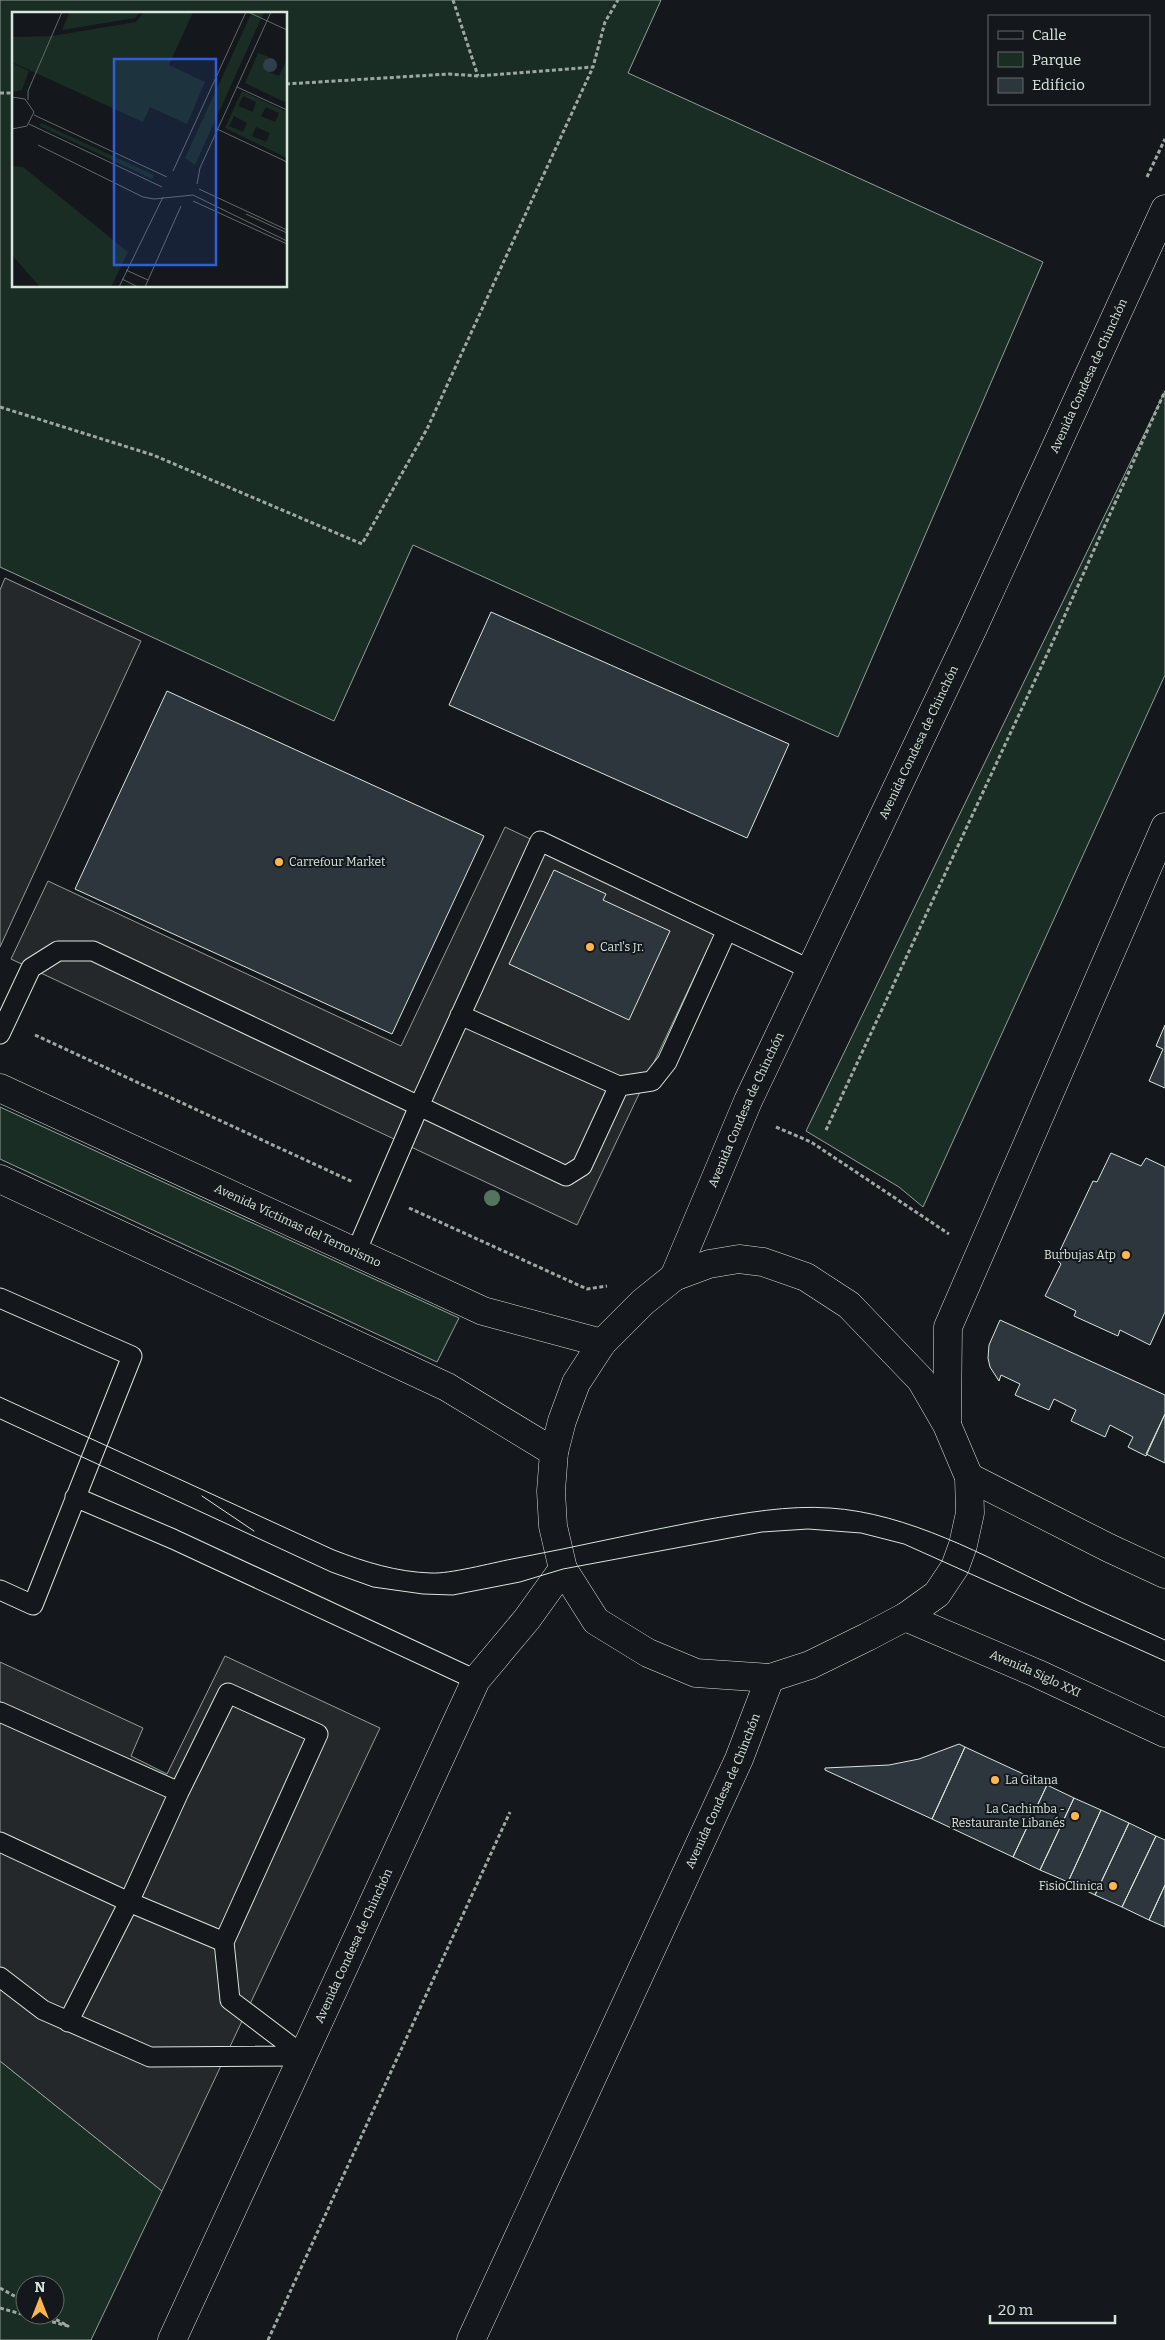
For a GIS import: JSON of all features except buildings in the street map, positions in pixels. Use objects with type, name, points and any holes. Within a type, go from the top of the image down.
[{"type":"street","name":"Avenida Condesa de Chinchón","points":[[674,1277],[743,1112],[973,628],[1165,209]]},
{"type":"street","points":[[947,1425],[948,1327],[1165,827]]},
{"type":"street","name":"Avenida Víctimas del Terrorismo","points":[[0,1088],[482,1311],[602,1343]]},
{"type":"street","points":[[0,1179],[447,1387],[554,1452]]},
{"type":"street","points":[[738,1259],[764,1262],[806,1278],[849,1305],[886,1342],[921,1380],[947,1425],[969,1477],[970,1513],[963,1545],[955,1567],[937,1594],[905,1617],[810,1665],[770,1678],[696,1673],[648,1653],[596,1621],[563,1569],[553,1526],[551,1491],[554,1452],[562,1421],[576,1383],[602,1343],[643,1302],[674,1277],[709,1264],[738,1259]]},
{"type":"street","points":[[969,1477],[1108,1548],[1165,1574]]},
{"type":"street","name":"Avenida Condesa de Chinchón","points":[[172,2340],[476,1680],[526,1619],[563,1569]]},
{"type":"street","name":"Avenida Siglo XXI","points":[[905,1617],[1036,1673],[1165,1733]]},
{"type":"street","name":"Avenida Condesa de Chinchón","points":[[471,2340],[739,1759],[770,1678]]},
{"type":"lane","points":[[356,1252],[419,1106],[540,841],[811,970]]},
{"type":"lane","points":[[460,1015],[619,1086],[652,1081],[667,1062],[727,930]]},
{"type":"lane","points":[[3,1028],[31,968],[58,951],[93,951],[566,1176],[582,1166],[619,1086]]},
{"type":"lane","points":[[0,1298],[132,1356],[33,1605],[0,1590]]},
{"type":"lane","points":[[75,1497],[174,1539],[476,1680]]},
{"type":"lane","points":[[68,2022],[129,1902],[179,1792],[228,1693],[318,1734],[224,1942],[230,2000],[304,2056]]},
{"type":"lane","points":[[0,1712],[179,1792]]},
{"type":"lane","points":[[0,1842],[129,1902],[224,1942]]},
{"type":"lane","points":[[0,1977],[42,2010],[150,2057],[304,2056]]},
{"type":"path","points":[[453,0],[478,76]]},
{"type":"path","points":[[0,407],[153,455],[362,544],[427,429],[593,67],[606,22],[618,0]]},
{"type":"path","points":[[288,84],[449,74],[478,76],[593,67]]},
{"type":"path","points":[[1144,184],[1165,139]]},
{"type":"path","points":[[826,1130],[1047,653],[1165,391]]},
{"type":"path","points":[[3,1028],[381,1195],[587,1289],[608,1285]]},
{"type":"path","points":[[743,1112],[811,1142],[925,1217]]},
{"type":"path","points":[[268,2340],[510,1812]]},
{"type":"path","points":[[0,2288],[15,2296]]},
{"type":"path","points":[[0,2308],[15,2312]]},
{"type":"green space","points":[[0,0],[661,0],[628,73],[1043,262],[838,737],[413,545],[334,721],[0,567]]},
{"type":"green space","points":[[1165,391],[1165,675],[923,1207],[899,1187],[806,1131]]},
{"type":"green space","points":[[0,1107],[459,1318],[437,1362],[0,1159]]},
{"type":"green space","points":[[0,2061],[162,2191],[91,2340],[0,2340]]},
{"type":"shaded area","points":[[5,578],[141,641],[0,947],[0,590]]},
{"type":"shaded area","points":[[505,827],[718,927],[577,1225],[11,959],[48,881],[401,1046]]},
{"type":"shaded area","points":[[225,1656],[380,1728],[162,2191],[0,2061],[0,1662],[143,1728],[131,1756],[167,1774]]},
{"type":"tram line","points":[[0,1397],[334,1550],[394,1568],[431,1573],[449,1572],[719,1517],[782,1509],[830,1508],[888,1518],[945,1538],[1165,1640]]},
{"type":"tram line","points":[[0,1419],[331,1572],[373,1587],[423,1594],[453,1595],[520,1582],[563,1569],[762,1532],[808,1529],[861,1533],[904,1544],[1165,1661]]},
{"type":"tram line","points":[[202,1496],[254,1531]]},
{"type":"place","name":"Carrefour Market","points":[[279,862]]},
{"type":"place","name":"Carl's Jr.","points":[[590,947]]},
{"type":"place","name":"Burbujas Atp","points":[[1126,1255]]},
{"type":"place","name":"La Gitana","points":[[995,1780]]},
{"type":"place","name":"La Cachimba - Restaurante Libanés","points":[[1075,1816]]},
{"type":"place","name":"FisioClinica","points":[[1113,1886]]}]
